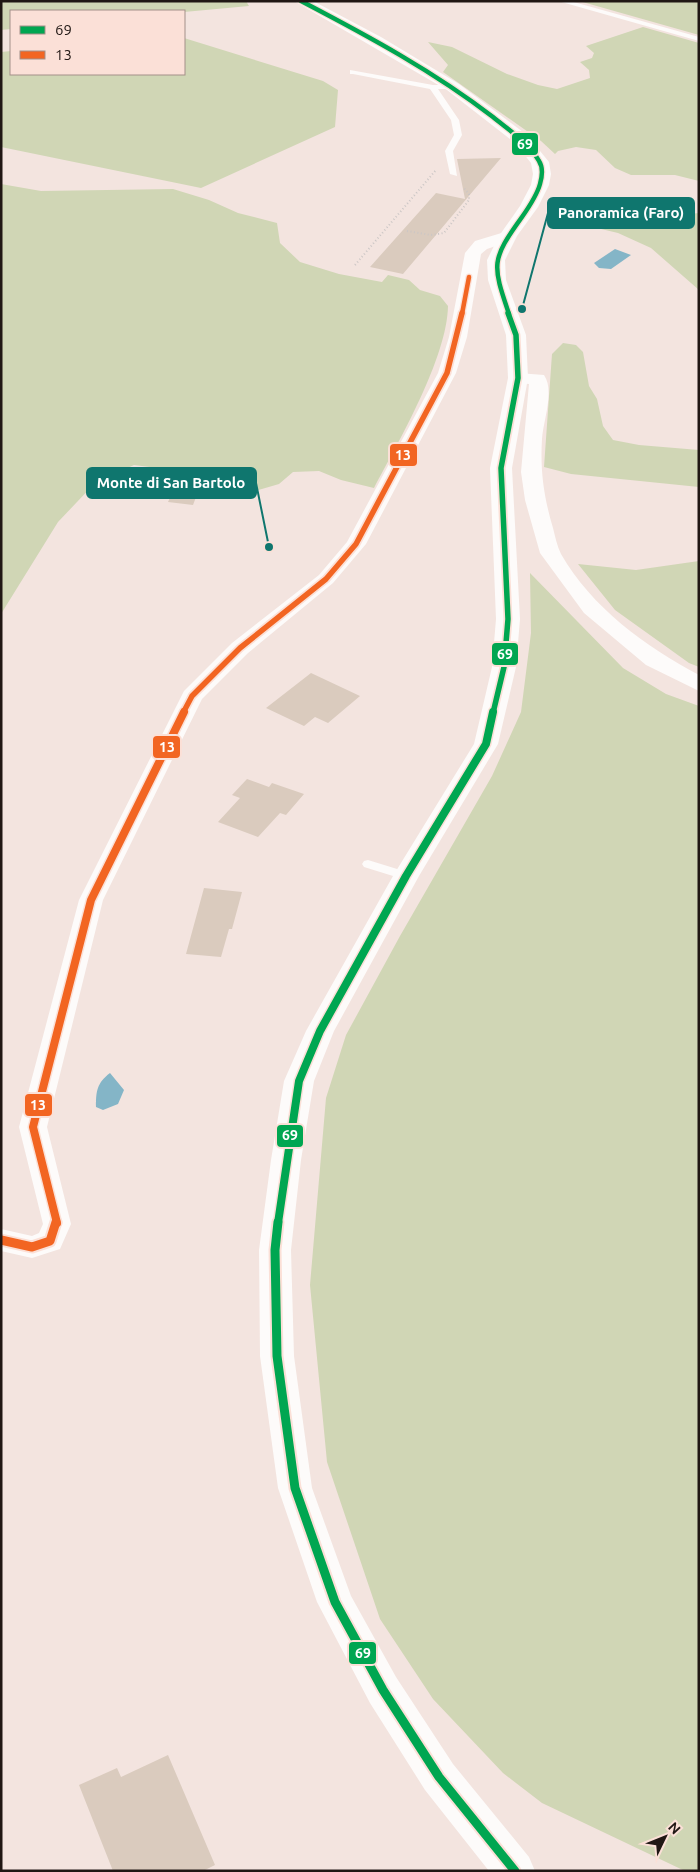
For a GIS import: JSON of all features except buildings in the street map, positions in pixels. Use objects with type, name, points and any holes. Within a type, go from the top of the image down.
[{"type":"street","points":[[301,1],[375,40],[453,88],[521,139],[540,162],[542,174],[540,185],[529,207],[508,236],[496,260],[497,280],[516,335],[518,378],[501,468],[508,619],[504,667],[486,744],[406,876],[320,1030],[299,1081],[286,1160],[275,1250],[277,1356],[295,1488],[335,1602],[383,1690],[439,1776],[515,1871]]},
{"type":"street","points":[[1,1240],[32,1247],[50,1241],[57,1224],[33,1127],[91,900],[192,696],[240,648],[326,579],[356,544],[447,373],[458,336],[473,253],[481,245],[508,236]]},
{"type":"street","points":[[518,378],[538,379],[539,394],[533,436],[531,472],[535,500],[550,553],[591,609],[654,660],[699,684]]},
{"type":"lane","points":[[562,1],[699,39]]},
{"type":"lane","points":[[353,72],[433,87],[453,88]]},
{"type":"lane","points":[[433,87],[455,120],[458,135],[449,151],[454,174]]},
{"type":"lane","points":[[368,864],[406,876]]},
{"type":"path","points":[[355,265],[449,151]]},
{"type":"path","points":[[407,231],[431,236],[444,233],[469,200],[468,194],[454,174]]},
{"type":"green space","points":[[1,1],[246,1],[249,6],[185,12],[185,10],[10,10],[10,29],[1,30]]},
{"type":"green space","points":[[579,1],[699,1],[699,35]]},
{"type":"green space","points":[[643,27],[699,43],[699,181],[675,175],[631,175],[615,168],[596,150],[576,147],[558,151],[555,154],[541,141],[443,72],[448,65],[428,42],[452,47],[507,74],[538,85],[557,89],[590,78],[589,70],[580,62],[592,58],[594,53],[586,46]]},
{"type":"green space","points":[[185,38],[323,81],[338,90],[335,127],[201,188],[1,147],[1,52],[10,51],[10,75],[185,75]]},
{"type":"green space","points":[[1,184],[41,191],[173,189],[209,200],[238,213],[277,223],[280,243],[300,262],[339,274],[382,282],[388,275],[409,280],[420,290],[440,296],[448,306],[446,327],[440,350],[420,399],[374,488],[341,480],[319,471],[293,472],[279,484],[255,491],[212,475],[134,465],[96,482],[58,522],[1,614]]},
{"type":"green space","points":[[558,199],[643,219],[699,213],[699,290],[651,248],[618,233],[576,223],[547,207]]},
{"type":"green space","points":[[563,343],[576,345],[583,352],[589,386],[597,399],[603,426],[613,440],[639,445],[699,450],[699,487],[571,474],[544,467],[552,354]]},
{"type":"green space","points":[[699,561],[699,667],[689,663],[615,610],[578,564],[636,570]]},
{"type":"green space","points":[[530,573],[623,668],[666,694],[699,706],[699,1871],[685,1871],[542,1803],[503,1773],[433,1699],[380,1619],[327,1462],[310,1285],[326,1098],[346,1035],[400,936],[492,776],[521,712],[531,633]]},
{"type":"water","points":[[615,249],[631,255],[611,269],[599,268],[594,263]]},
{"type":"water","points":[[110,1073],[124,1090],[118,1104],[103,1110],[96,1107],[97,1092],[102,1080]]},
{"type":"transit line","name":"69","points":[[301,1],[375,40],[453,87],[521,139],[540,162],[542,174],[540,185],[529,207],[508,236],[496,260],[497,280],[516,335],[518,378],[501,468],[508,619],[504,667],[486,744],[406,876],[320,1031],[299,1081],[286,1160],[275,1250],[277,1356],[295,1488],[335,1602],[383,1690],[439,1777],[515,1871]]},
{"type":"transit line","name":"13","points":[[1,1240],[32,1247],[50,1241],[57,1224],[33,1127],[91,900],[192,696],[240,648],[326,579],[356,544],[447,373],[458,337],[469,277]]},
{"type":"place","name":"Panoramica (Faro)","points":[[522,309]]},
{"type":"place","name":"Monte di San Bartolo","points":[[269,547]]}]
